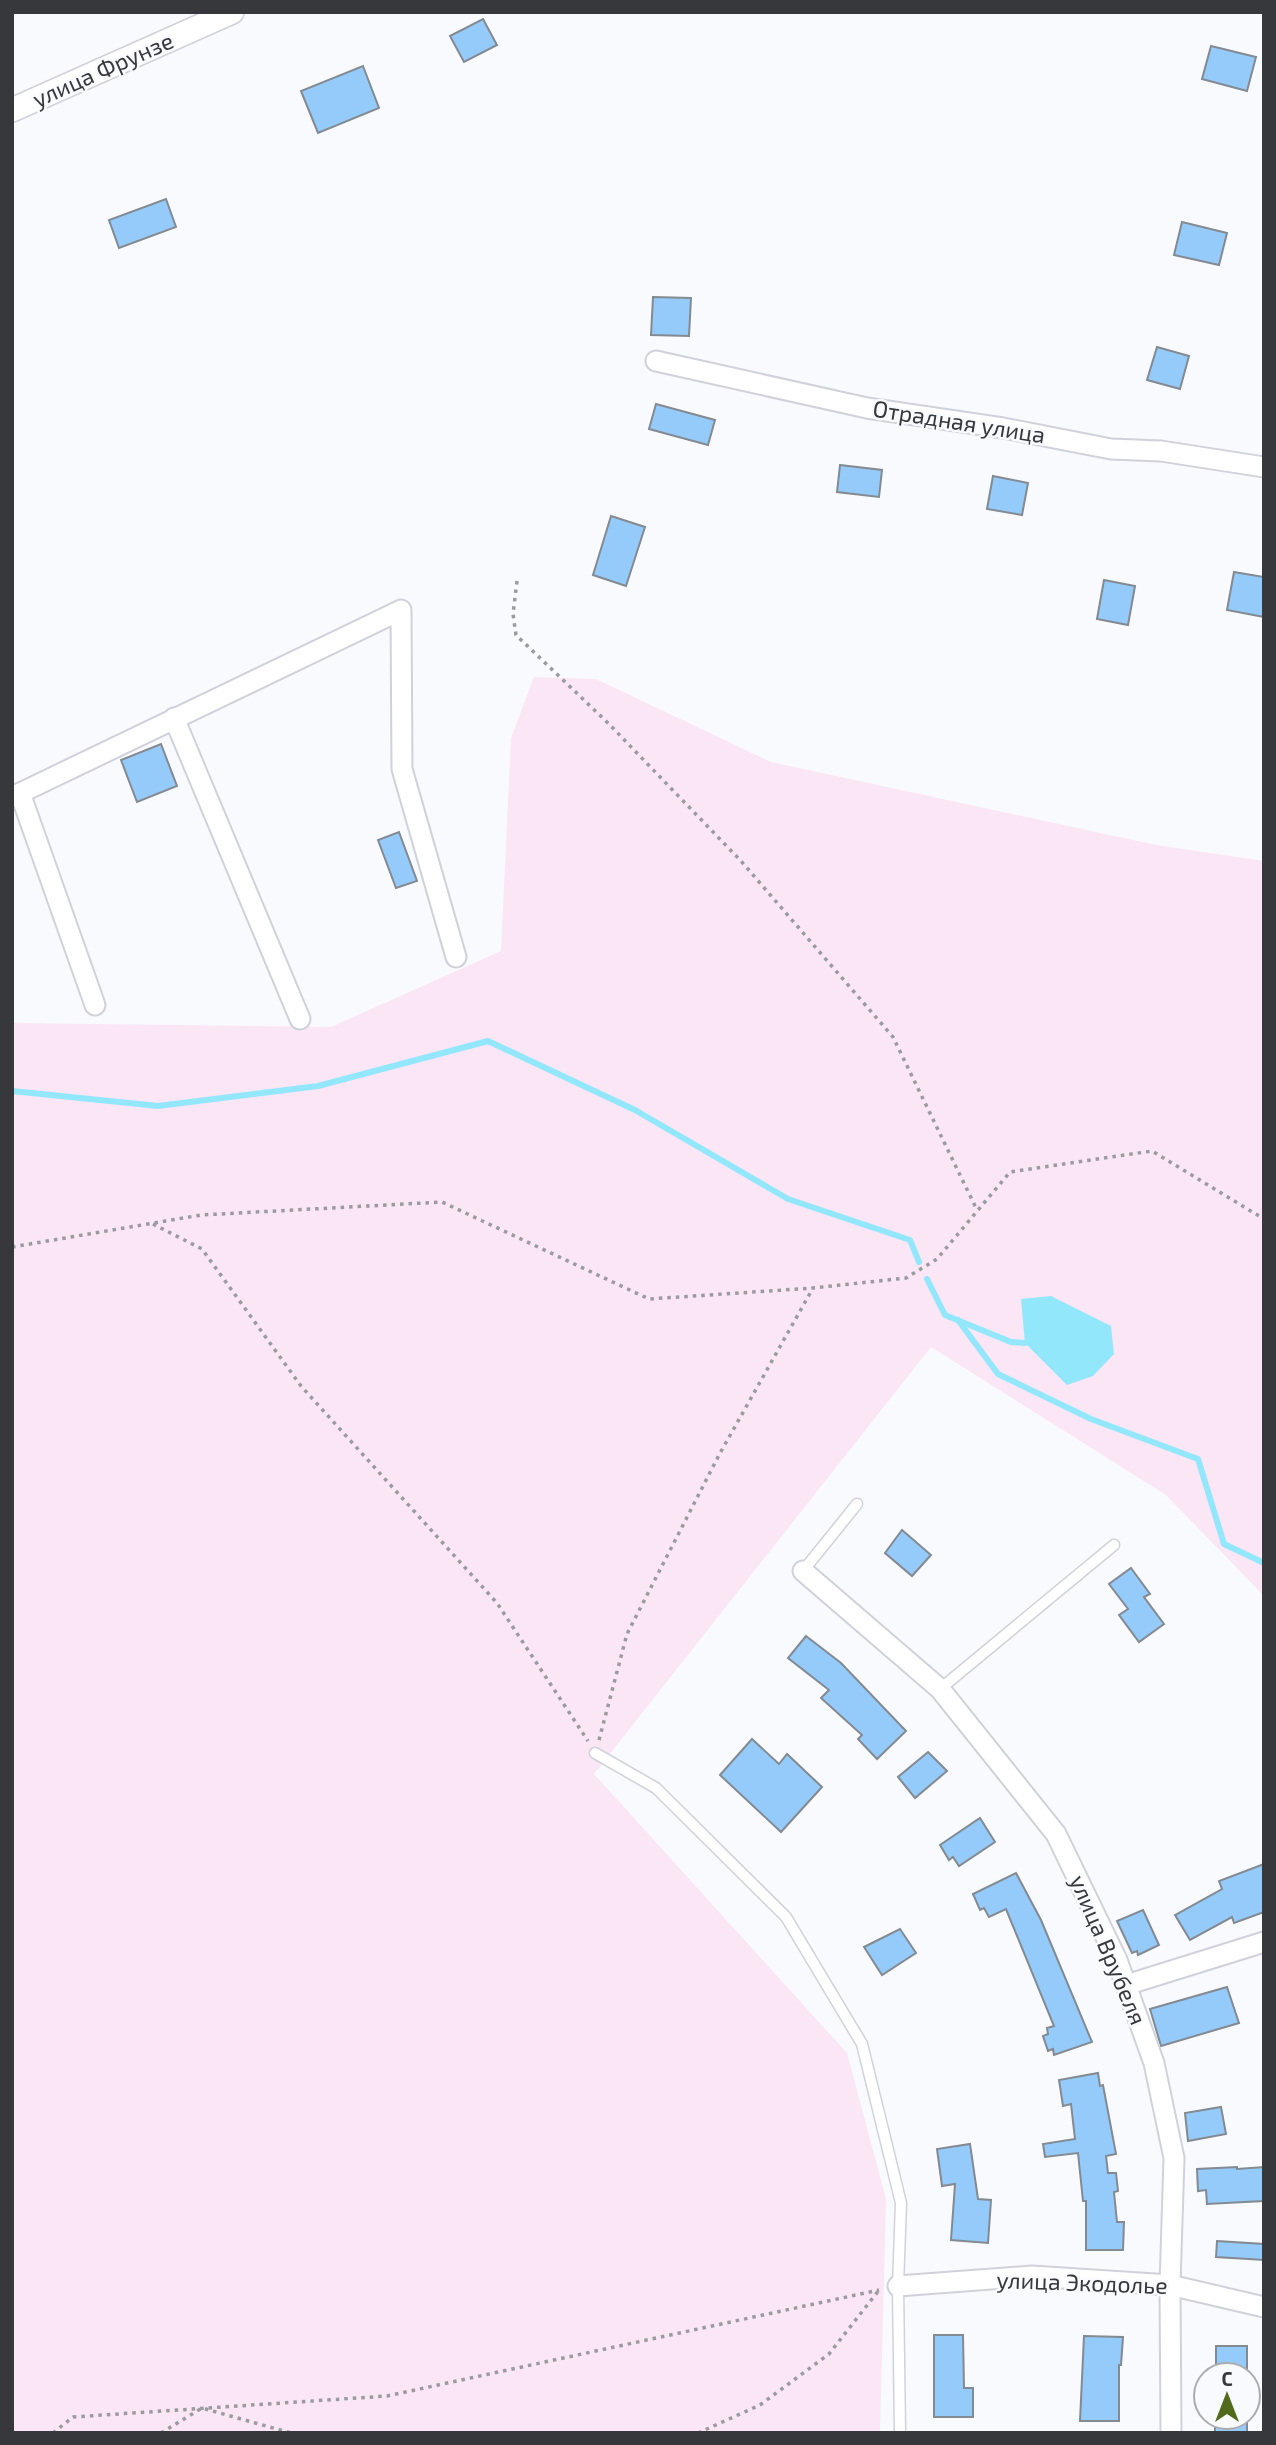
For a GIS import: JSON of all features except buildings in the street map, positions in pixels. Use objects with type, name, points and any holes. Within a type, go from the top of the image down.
[{"type":"street","name":"улица Фрунзе","points":[[12,110],[232,12]]},
{"type":"street","name":"Отрадная улица","points":[[656,361],[867,408],[1003,428],[1111,449],[1161,452],[1264,467]]},
{"type":"street","points":[[94,1004],[16,795],[401,610],[402,769],[456,957]]},
{"type":"street","points":[[174,718],[300,1019]]},
{"type":"street","name":"улица Врубеля","points":[[803,1571],[940,1689],[1056,1834],[1117,1960],[1154,2063],[1174,2158],[1170,2285],[1171,2433]]},
{"type":"street","points":[[1126,1984],[1264,1942]]},
{"type":"street","name":"улица Экодолье","points":[[889,2288],[1032,2276],[1170,2285],[1264,2307]]},
{"type":"lane","points":[[803,1571],[857,1504]]},
{"type":"lane","points":[[940,1689],[1114,1545]]},
{"type":"lane","points":[[596,1753],[656,1788],[786,1917],[862,2044],[901,2203],[889,2288],[900,2433]]},
{"type":"path","points":[[517,581],[513,614],[516,635],[609,724],[741,861],[893,1037],[977,1210]]},
{"type":"path","points":[[12,1247],[201,1214],[442,1202],[649,1299],[813,1289],[906,1278],[937,1259],[1010,1172],[1152,1151],[1264,1219]]},
{"type":"path","points":[[151,1223],[202,1249],[301,1386],[497,1603],[596,1753]]},
{"type":"path","points":[[596,1753],[627,1634],[719,1455],[813,1289]]},
{"type":"path","points":[[53,2433],[73,2417],[387,2396],[889,2288]]},
{"type":"path","points":[[698,2433],[760,2405],[829,2354],[889,2288]]},
{"type":"path","points":[[161,2433],[202,2408],[291,2433]]},
{"type":"shaded area","points":[[534,677],[596,679],[771,762],[1156,845],[1264,861],[1264,1596],[1166,1495],[931,1347],[594,1774],[847,2053],[886,2199],[880,2433],[12,2433],[12,1023],[331,1027],[501,951],[511,738]]},
{"type":"water","points":[[1051,1296],[1111,1326],[1114,1354],[1093,1376],[1067,1385],[1025,1343],[1021,1299]]},
{"type":"waterway","points":[[12,1091],[158,1106],[318,1086],[488,1041],[635,1110],[788,1199],[910,1240],[919,1262]]},
{"type":"waterway","points":[[927,1279],[945,1315],[1011,1342],[1025,1343]]},
{"type":"waterway","points":[[958,1320],[998,1374],[1091,1419],[1198,1459],[1224,1544],[1264,1563]]}]
